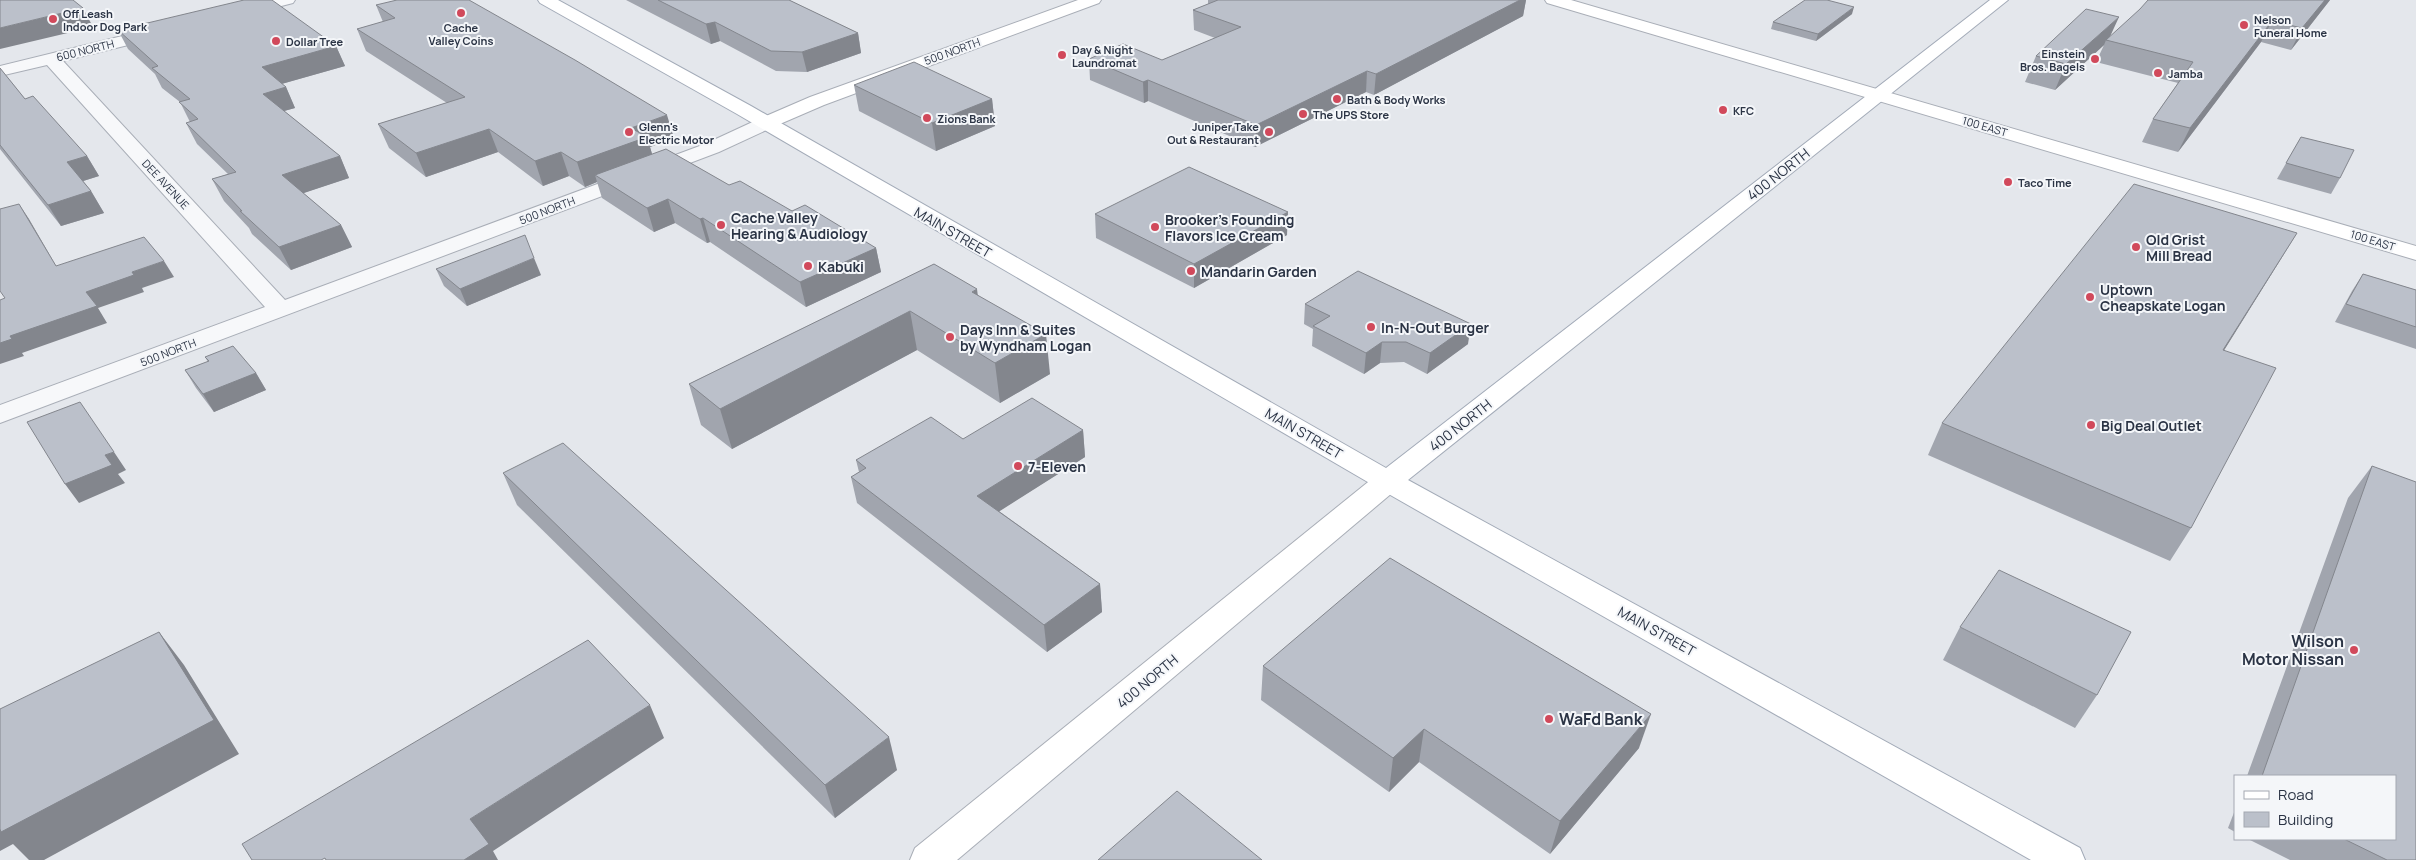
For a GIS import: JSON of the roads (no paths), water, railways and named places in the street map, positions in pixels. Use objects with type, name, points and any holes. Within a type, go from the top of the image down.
[{"type":"main road","name":"MAIN STREET","points":[[546,0],[766,123],[1388,481],[2066,860]]},
{"type":"main road","name":"500 NORTH","points":[[766,123],[817,101],[1093,0]]},
{"type":"main road","name":"100 EAST","points":[[1553,0],[2416,253]]},
{"type":"main road","name":"400 NORTH","points":[[930,860],[1388,481],[2000,0]]},
{"type":"street","points":[[221,16],[287,0]]},
{"type":"street","name":"600 NORTH","points":[[0,71],[174,28]]},
{"type":"street","name":"DEE AVENUE","points":[[51,59],[281,310]]},
{"type":"street","name":"500 NORTH","points":[[0,415],[712,148],[766,123]]},
{"type":"place","name":"Cache Valley Coins","points":[[461,13]]},
{"type":"place","name":"Off Leash Indoor Dog Park","points":[[53,19]]},
{"type":"place","name":"Nelson Funeral Home","points":[[2244,25]]},
{"type":"place","name":"Dollar Tree","points":[[276,41]]},
{"type":"place","name":"Day & Night Laundromat","points":[[1062,55]]},
{"type":"place","name":"Einstein Bros. Bagels","points":[[2095,59]]},
{"type":"place","name":"Jamba","points":[[2158,73]]},
{"type":"place","name":"Bath & Body Works","points":[[1337,99]]},
{"type":"place","name":"KFC","points":[[1723,110]]},
{"type":"place","name":"The UPS Store","points":[[1303,114]]},
{"type":"place","name":"Zions Bank","points":[[927,118]]},
{"type":"place","name":"Glenn's Electric Motor","points":[[629,132]]},
{"type":"place","name":"Juniper Take Out & Restaurant","points":[[1269,132]]},
{"type":"place","name":"Taco Time","points":[[2008,182]]},
{"type":"place","name":"Cache Valley Hearing & Audiology","points":[[721,225]]},
{"type":"place","name":"Brooker's Founding Flavors Ice Cream","points":[[1155,227]]},
{"type":"place","name":"Old Grist Mill Bread","points":[[2136,247]]},
{"type":"place","name":"Kabuki","points":[[808,266]]},
{"type":"place","name":"Mandarin Garden","points":[[1191,271]]},
{"type":"place","name":"Uptown Cheapskate Logan","points":[[2090,297]]},
{"type":"place","name":"In-N-Out Burger","points":[[1371,327]]},
{"type":"place","name":"Days Inn & Suites by Wyndham Logan","points":[[950,337]]},
{"type":"place","name":"Big Deal Outlet","points":[[2091,425]]},
{"type":"place","name":"7-Eleven","points":[[1018,466]]},
{"type":"place","name":"Wilson Motor Nissan","points":[[2354,650]]},
{"type":"place","name":"WaFd Bank","points":[[1549,719]]}]
